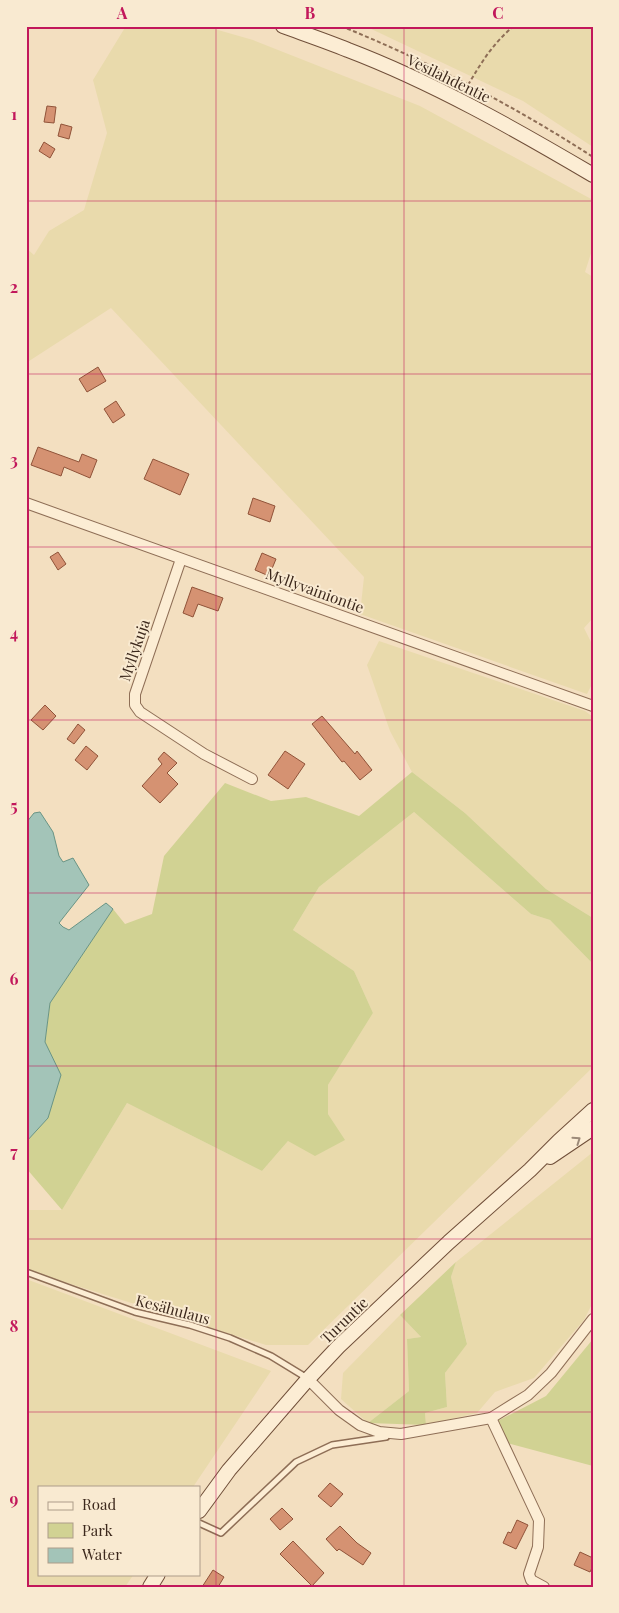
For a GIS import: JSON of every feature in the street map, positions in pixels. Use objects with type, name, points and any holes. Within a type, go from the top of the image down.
[{"type":"main road","name":"Vesilahdentie","points":[[283,26],[348,50],[402,73],[485,114],[593,175]]},
{"type":"main road","name":"Turuntie","points":[[200,1510],[229,1470],[338,1347],[593,1110]]},
{"type":"main road","name":"Turuntie","points":[[530,1170],[593,1128]]},
{"type":"main road","points":[[150,1587],[157,1576]]},
{"type":"street","name":"Myllyvainiontie","points":[[26,503],[593,706]]},
{"type":"street","name":"Myllykuja","points":[[181,558],[135,694],[135,705],[140,712],[204,754],[252,779]]},
{"type":"street","points":[[308,1379],[339,1410],[360,1425],[378,1432],[401,1434],[491,1418],[528,1395],[551,1373],[593,1318]]},
{"type":"street","points":[[491,1418],[539,1520],[538,1547],[529,1574],[531,1580],[544,1587]]},
{"type":"lane","name":"Kesähulaus","points":[[26,1272],[135,1312],[190,1325],[230,1338],[271,1356],[308,1379]]},
{"type":"lane","points":[[200,1523],[221,1532],[296,1462],[332,1445],[401,1434]]},
{"type":"path","points":[[341,26],[468,85],[536,121],[593,157]]},
{"type":"path","points":[[468,85],[478,65],[493,46],[514,26]]},
{"type":"shaded area","points":[[126,26],[204,26],[253,40],[420,106],[593,200],[593,247],[585,272],[593,277],[593,618],[584,628],[593,646],[593,682],[587,694],[360,614],[364,577],[111,308],[26,363],[26,248],[34,255],[49,231],[84,210],[107,133],[93,80]]},
{"type":"shaded area","points":[[365,26],[593,26],[593,147],[523,101]]},
{"type":"shaded area","points":[[379,641],[585,711],[593,717],[593,918],[546,889],[465,813],[412,772],[390,731],[367,665]]},
{"type":"shaded area","points":[[414,812],[531,914],[550,920],[593,964],[593,1067],[308,1345],[266,1345],[26,1270],[26,1212],[29,1210],[62,1210],[127,1103],[262,1171],[288,1141],[344,1140],[328,1114],[328,1085],[373,1013],[354,971],[293,930],[319,887]]},
{"type":"shaded area","points":[[593,1152],[593,1302],[584,1320],[534,1378],[495,1392],[477,1413],[426,1425],[425,1413],[447,1407],[445,1373],[467,1343],[451,1277],[456,1262]]},
{"type":"shaded area","points":[[26,1279],[271,1371],[194,1486],[38,1486],[38,1576],[133,1576],[125,1587],[26,1587]]},
{"type":"shaded area","points":[[400,1315],[421,1337],[407,1339],[409,1391],[368,1423],[341,1399],[343,1373]]},
{"type":"green space","points":[[412,772],[465,813],[546,889],[593,918],[593,964],[550,920],[531,914],[414,812],[319,887],[293,930],[354,971],[373,1013],[328,1085],[328,1114],[345,1140],[315,1156],[288,1141],[262,1171],[127,1103],[62,1210],[26,1168],[26,1142],[48,1118],[60,1075],[45,1042],[50,1003],[113,909],[125,924],[152,914],[164,856],[225,783],[271,801],[306,797],[359,816]]},
{"type":"green space","points":[[456,1262],[451,1277],[467,1344],[445,1373],[447,1407],[425,1413],[426,1425],[368,1423],[409,1391],[407,1339],[421,1337],[400,1315]]},
{"type":"green space","points":[[593,1339],[593,1466],[500,1441],[488,1426],[546,1396]]},
{"type":"water","points":[[40,812],[53,832],[59,856],[63,862],[73,858],[89,885],[59,923],[69,930],[106,903],[113,909],[50,1003],[45,1042],[61,1075],[48,1118],[26,1142],[26,823],[34,813]]},
{"type":"building","points":[[47,106],[56,107],[54,123],[44,122]]},
{"type":"building","points":[[61,124],[72,127],[69,139],[58,136]]},
{"type":"building","points":[[44,142],[55,149],[50,158],[39,151]]},
{"type":"building","points":[[98,367],[106,381],[87,392],[79,379]]},
{"type":"building","points":[[116,401],[125,415],[113,423],[104,409]]},
{"type":"building","points":[[38,447],[79,462],[82,454],[97,460],[90,478],[64,467],[61,476],[31,465]]},
{"type":"building","points":[[153,459],[189,474],[180,495],[144,479]]},
{"type":"building","points":[[253,498],[275,506],[270,522],[248,514]]},
{"type":"building","points":[[58,552],[66,564],[58,570],[50,557]]},
{"type":"building","points":[[262,553],[276,559],[269,576],[255,570]]},
{"type":"building","points":[[192,587],[223,598],[218,611],[198,604],[193,617],[183,613]]},
{"type":"building","points":[[45,705],[56,716],[43,730],[31,720]]},
{"type":"building","points":[[322,716],[355,754],[357,751],[372,770],[360,780],[344,761],[342,762],[312,724]]},
{"type":"building","points":[[78,724],[85,730],[74,744],[67,739]]},
{"type":"building","points":[[86,746],[98,756],[87,770],[75,760]]},
{"type":"building","points":[[285,751],[305,764],[288,789],[268,775]]},
{"type":"building","points":[[164,752],[177,763],[167,773],[178,784],[160,803],[142,786],[162,764],[158,759]]},
{"type":"building","points":[[330,1483],[343,1494],[331,1507],[318,1496]]},
{"type":"building","points":[[282,1508],[293,1519],[280,1530],[270,1519]]},
{"type":"building","points":[[517,1520],[528,1525],[516,1549],[503,1543],[508,1532],[511,1533]]},
{"type":"building","points":[[340,1526],[357,1543],[371,1553],[363,1565],[339,1549],[337,1551],[326,1539]]},
{"type":"building","points":[[293,1541],[324,1573],[312,1586],[280,1554]]},
{"type":"building","points":[[580,1552],[593,1558],[593,1566],[590,1572],[574,1565]]},
{"type":"building","points":[[213,1570],[224,1577],[218,1587],[202,1587]]}]
